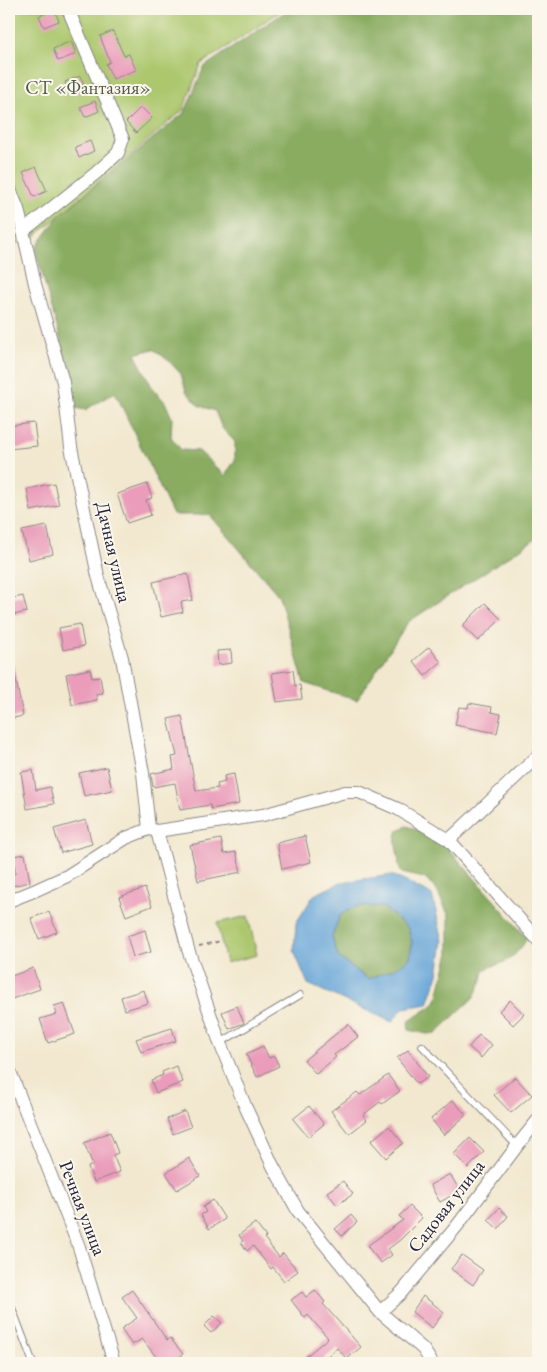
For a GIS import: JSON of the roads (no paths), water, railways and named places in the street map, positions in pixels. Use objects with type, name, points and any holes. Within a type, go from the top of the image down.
[{"type":"street","points":[[23,231],[118,153],[123,139],[68,9]]},
{"type":"street","name":"Дачная улица","points":[[9,187],[18,209],[35,284],[63,382],[71,447],[96,567],[122,658],[153,830],[188,949],[220,1043],[272,1166],[298,1211],[380,1312],[423,1349],[432,1363]]},
{"type":"street","points":[[449,840],[538,756]]},
{"type":"street","points":[[9,901],[67,876],[126,838],[153,830],[263,815],[346,792],[359,792],[398,809],[449,840],[538,940]]},
{"type":"street","name":"Речная улица","points":[[9,1069],[79,1247],[114,1363]]},
{"type":"street","name":"Садовая улица","points":[[380,1312],[401,1293],[538,1120]]},
{"type":"lane","points":[[220,1043],[300,995]]},
{"type":"lane","points":[[422,1046],[517,1146]]},
{"type":"lane","points":[[9,1300],[33,1363]]},
{"type":"water","points":[[392,875],[432,895],[443,941],[438,974],[428,1004],[403,1008],[392,1022],[308,984],[294,951],[296,923],[314,895],[342,882]],"holes":[[[357,906],[383,907],[408,928],[412,942],[410,958],[394,969],[368,979],[338,957],[332,937],[340,915]]]},
{"type":"park label","name":"СТ «Фантазия»","points":[[88,87]]}]
